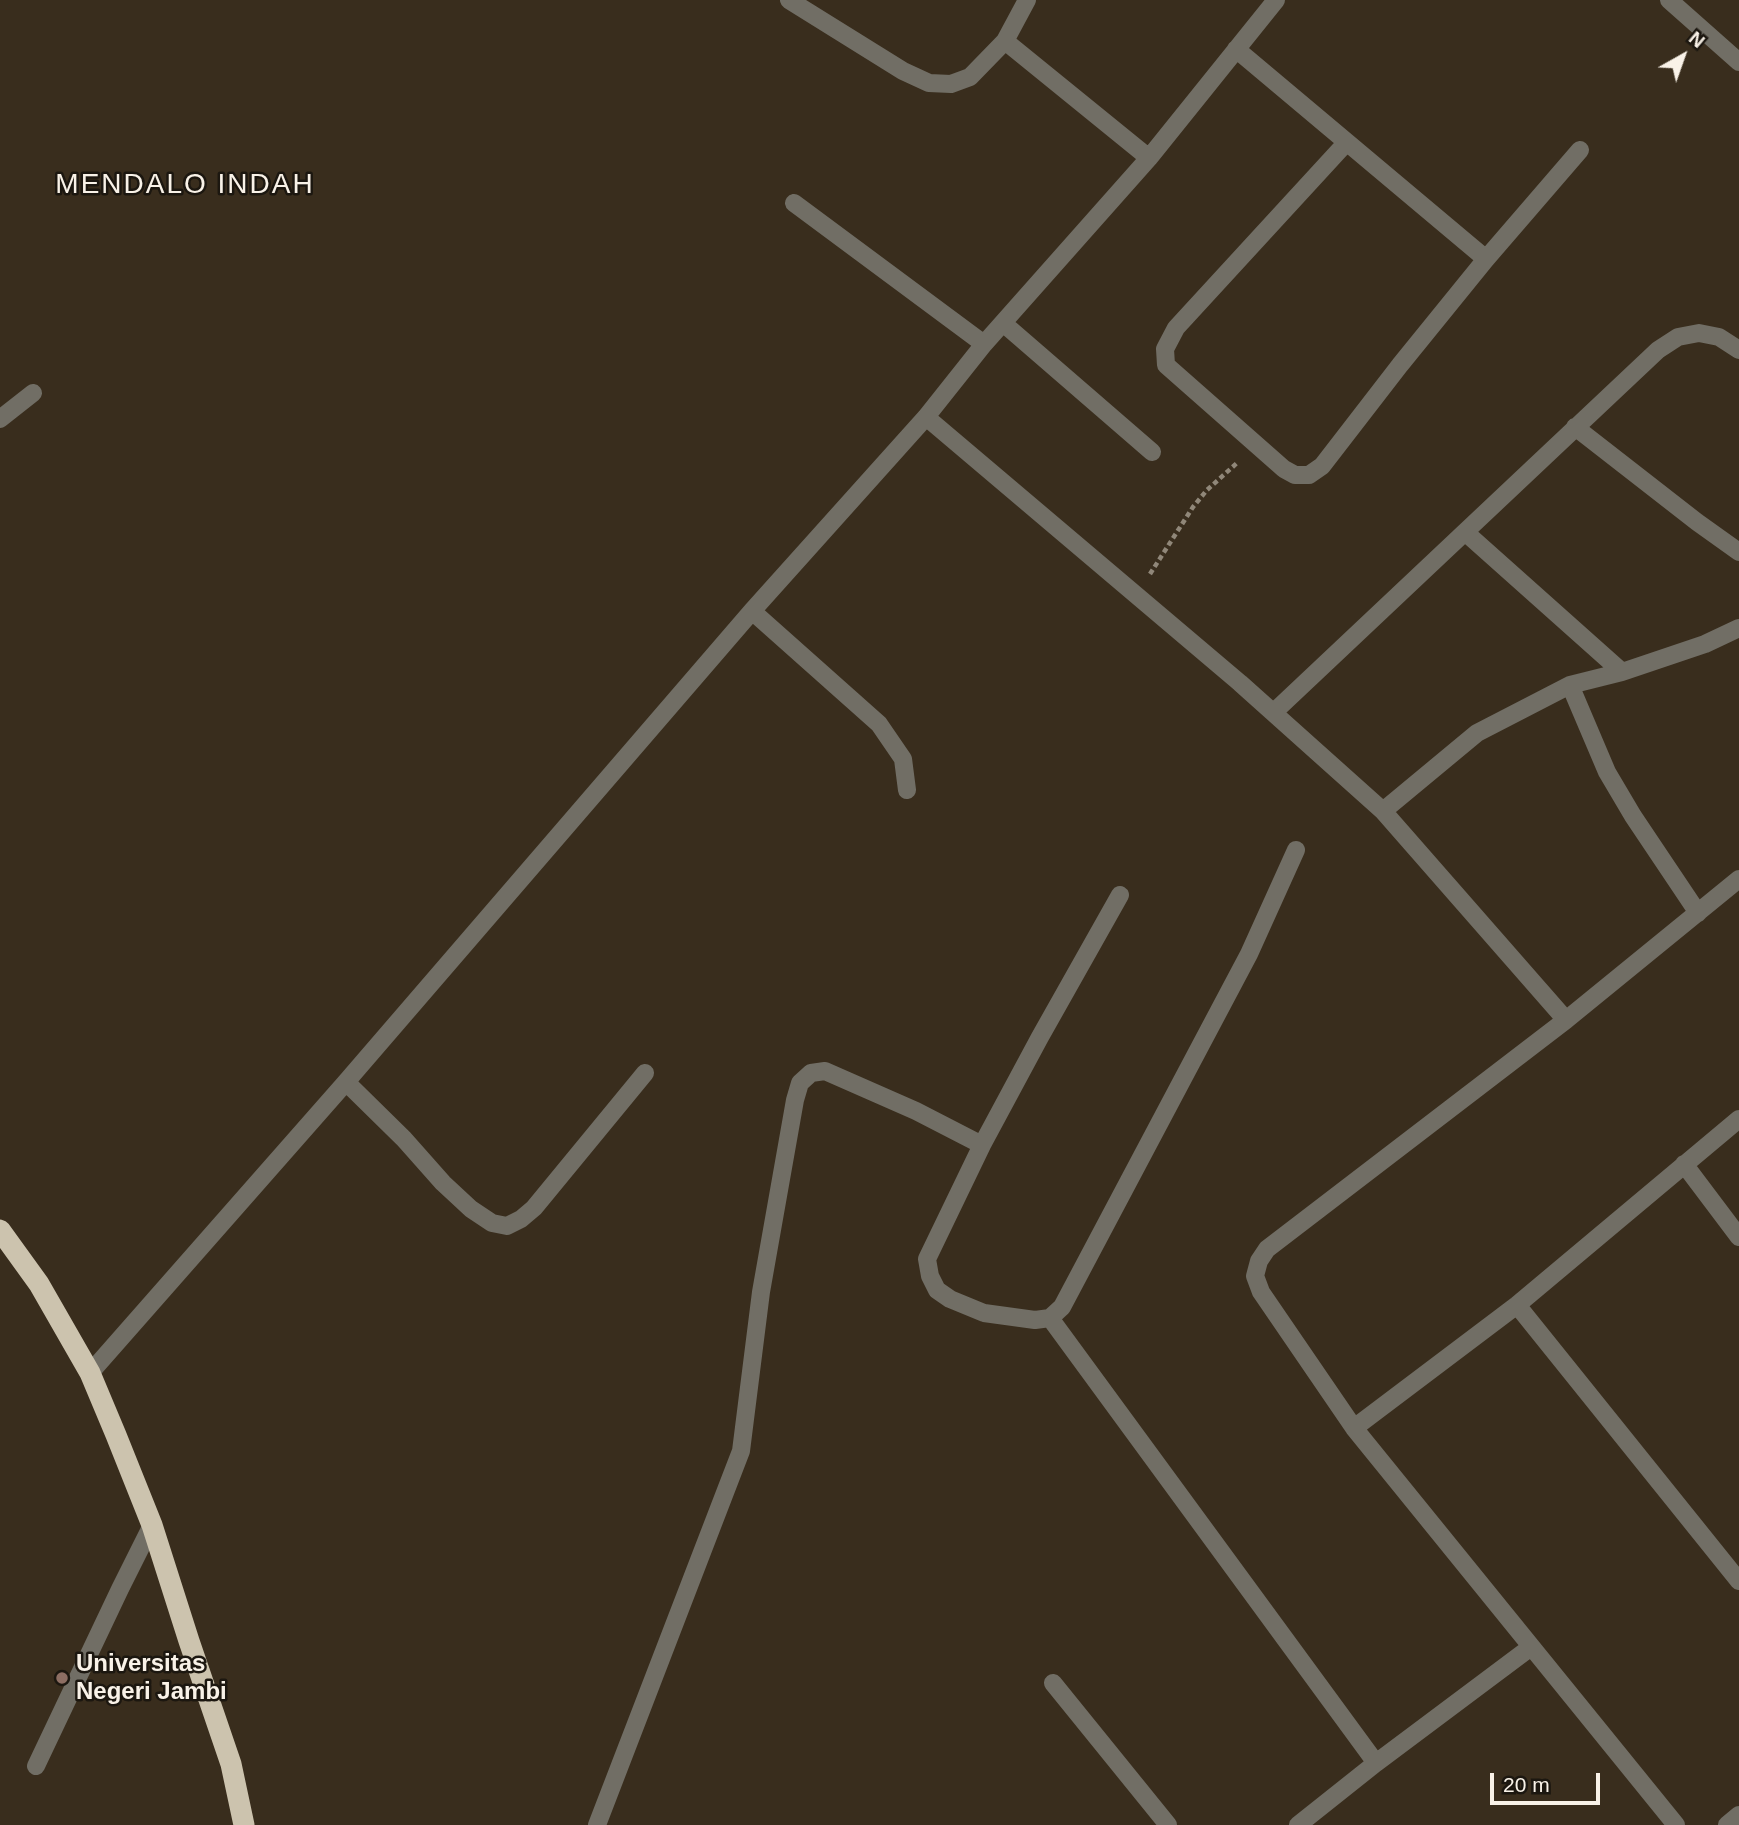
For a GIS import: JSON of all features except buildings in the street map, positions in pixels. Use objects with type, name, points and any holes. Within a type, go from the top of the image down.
[{"type":"highway","points":[[0,1230],[39,1284],[90,1373],[152,1525],[231,1764],[244,1825]]},
{"type":"street","points":[[789,0],[903,71],[929,83],[951,84],[970,77],[1005,41],[1027,0]]},
{"type":"street","points":[[90,1373],[346,1082],[752,611],[926,417],[984,344],[1149,158],[1276,0]]},
{"type":"street","points":[[1669,0],[1739,62]]},
{"type":"street","points":[[1005,41],[1149,158]]},
{"type":"street","points":[[1236,49],[1486,259]]},
{"type":"street","points":[[1346,143],[1176,328],[1165,349],[1166,365],[1284,469],[1295,475],[1309,475],[1322,466],[1399,365],[1580,150]]},
{"type":"street","points":[[794,203],[984,344]]},
{"type":"street","points":[[1003,323],[1152,452]]},
{"type":"street","points":[[1274,712],[1658,350],[1678,337],[1699,333],[1719,337],[1739,350]]},
{"type":"street","points":[[0,419],[33,393]]},
{"type":"street","points":[[926,417],[1274,712],[1383,811],[1566,1020]]},
{"type":"street","points":[[1575,428],[1739,552]]},
{"type":"street","points":[[1465,531],[1622,672]]},
{"type":"street","points":[[752,611],[879,724],[903,759],[907,790]]},
{"type":"street","points":[[1383,811],[1477,733],[1570,685],[1622,672],[1705,644],[1739,628]]},
{"type":"street","points":[[1570,685],[1607,772],[1698,913]]},
{"type":"street","points":[[1120,895],[982,1145],[927,1259],[930,1276],[937,1290],[950,1299],[984,1313],[1035,1320],[1050,1318],[1062,1307],[1249,954],[1296,850]]},
{"type":"street","points":[[1676,1825],[1354,1428],[1261,1292],[1255,1276],[1259,1261],[1267,1249],[1566,1020],[1739,879]]},
{"type":"street","points":[[597,1825],[741,1451],[761,1292],[800,1083],[811,1073],[825,1071],[916,1111],[982,1145]]},
{"type":"street","points":[[346,1082],[471,1209],[492,1223],[507,1226],[534,1208],[645,1073]]},
{"type":"street","points":[[1354,1428],[1517,1305],[1739,1119]]},
{"type":"street","points":[[1684,1164],[1739,1237]]},
{"type":"street","points":[[1517,1305],[1739,1581]]},
{"type":"street","points":[[1050,1318],[1376,1763]]},
{"type":"street","points":[[36,1766],[152,1525]]},
{"type":"street","points":[[1298,1825],[1531,1647]]},
{"type":"street","points":[[1054,1683],[1168,1825]]},
{"type":"street","points":[[1727,1825],[1739,1815]]},
{"type":"path","points":[[1136,595],[1207,490],[1257,444]]},
{"type":"place","name":"Universitas Negeri Jambi","points":[[62,1678]]},
{"type":"district","name":"MENDALO INDAH","points":[[185,185]]}]
